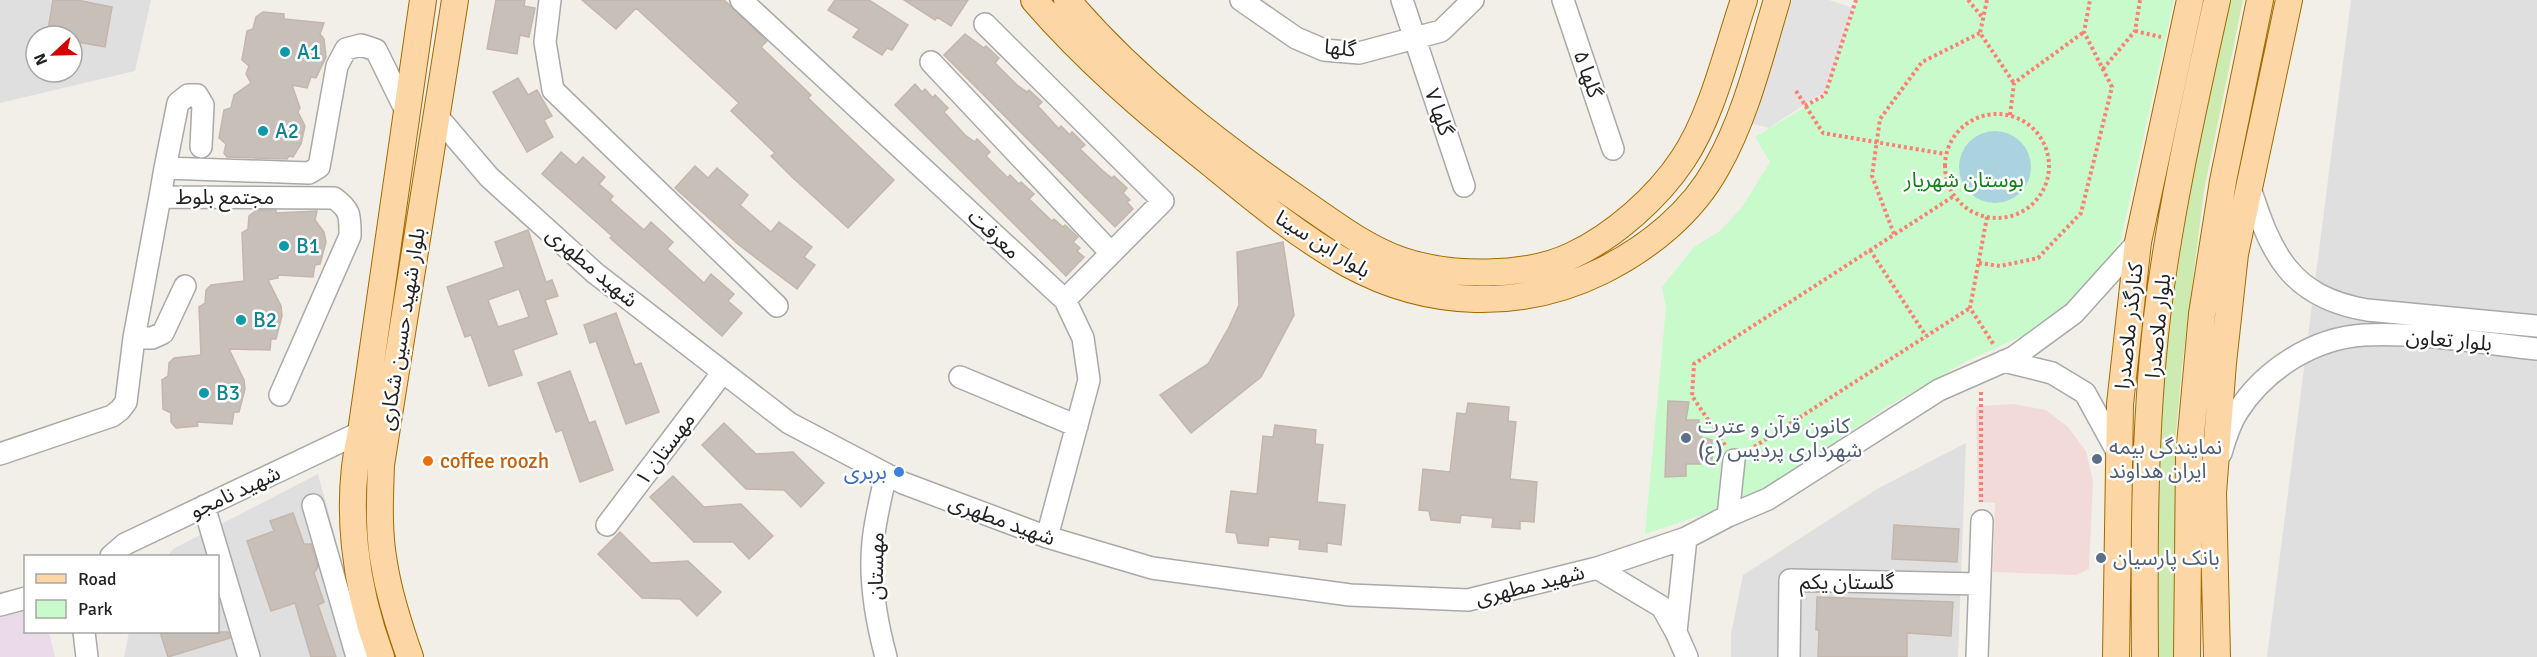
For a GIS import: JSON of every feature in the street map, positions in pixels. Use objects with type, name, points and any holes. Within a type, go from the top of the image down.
[{"type":"main road","name":"بلوار شهید حسین شکاری","points":[[381,657],[373,636],[359,568],[353,518],[354,462],[361,432],[423,0]]},
{"type":"main road","name":"بلوار شهید حسین شکاری","points":[[410,657],[398,623],[384,562],[380,516],[381,465],[455,0]]},
{"type":"main road","name":"بلوار ابن سینا","points":[[1034,0],[1097,68],[1152,117],[1261,204],[1317,245],[1350,265],[1389,282],[1466,301],[1506,299],[1573,285],[1623,260],[1651,242],[1679,216],[1717,168],[1741,114],[1777,0]]},
{"type":"main road","name":"بلوار ابن سینا","points":[[1067,0],[1105,42],[1184,112],[1274,182],[1341,229],[1365,245],[1402,260],[1468,272],[1542,266],[1572,256],[1601,239],[1660,191],[1684,158],[1702,126],[1744,0]]},
{"type":"main road","name":"کنارگذر ملاصدرا","points":[[2116,657],[2120,404],[2138,242],[2190,0]]},
{"type":"main road","name":"بلوار ملاصدرا","points":[[2145,657],[2146,458],[2157,317],[2178,179],[2216,0]]},
{"type":"main road","name":"بلوار ملاصدرا","points":[[2187,657],[2188,456],[2202,314],[2223,181],[2260,0]]},
{"type":"main road","points":[[2248,55],[2282,0]]},
{"type":"main road","points":[[2217,657],[2215,471],[2223,363],[2235,254],[2289,0]]},
{"type":"main road","points":[[406,111],[437,116]]},
{"type":"main road","points":[[361,432],[386,426]]},
{"type":"main road","points":[[2194,657],[2214,538]]},
{"type":"street","points":[[550,0],[545,42],[553,90],[777,306]]},
{"type":"street","name":"معرفت","points":[[741,0],[1065,300],[1083,338],[1089,380],[1047,537]]},
{"type":"street","name":"گلها","points":[[1241,0],[1296,39],[1324,50],[1359,53],[1441,31],[1473,0]]},
{"type":"street","name":"گلها ۷","points":[[1402,0],[1464,186]]},
{"type":"street","name":"گلها ۵","points":[[1563,0],[1613,149]]},
{"type":"street","points":[[985,24],[1163,201],[1065,300]]},
{"type":"street","name":"مجتمع بلوط","points":[[280,395],[350,237],[350,219],[346,207],[334,198],[160,197],[165,168],[309,173],[315,171],[319,167],[337,66],[346,49],[361,45],[376,50],[406,111]]},
{"type":"street","points":[[931,62],[1111,253]]},
{"type":"street","points":[[165,168],[177,103],[188,95],[197,95],[203,105],[201,147]]},
{"type":"street","name":"شهید مطهری","points":[[437,116],[489,177],[595,273],[789,423],[903,483],[1047,537],[1152,568],[1350,596],[1468,600],[1597,568],[1686,538],[1728,516],[1768,499],[1939,390],[2014,357],[2074,313],[2138,242]]},
{"type":"street","name":"بلوار تعاون","points":[[2249,183],[2270,241],[2280,259],[2306,288],[2323,298],[2342,306],[2367,310],[2537,326]]},
{"type":"street","points":[[0,454],[112,416],[126,402],[160,197]]},
{"type":"street","points":[[135,338],[152,338],[163,333],[185,286]]},
{"type":"street","points":[[2477,343],[2501,343],[2512,337],[2509,328],[2486,322]]},
{"type":"street","name":"بلوار تعاون","points":[[2215,471],[2226,436],[2238,411],[2277,369],[2319,346],[2362,335],[2392,335],[2537,348]]},
{"type":"street","points":[[2004,361],[2052,374],[2085,393],[2119,456]]},
{"type":"street","name":"مهستان ۱","points":[[607,525],[723,372]]},
{"type":"street","points":[[960,377],[1077,426]]},
{"type":"street","name":"شهید نامجو","points":[[112,555],[124,544],[361,432]]},
{"type":"street","points":[[1728,516],[1734,460]]},
{"type":"street","name":"مهستان","points":[[886,474],[873,543],[873,587],[877,627],[886,657]]},
{"type":"street","points":[[314,505],[357,657]]},
{"type":"street","points":[[204,506],[219,555]]},
{"type":"street","points":[[1977,657],[1982,521]]},
{"type":"street","points":[[1676,632],[1686,538]]},
{"type":"street","points":[[219,556],[249,657]]},
{"type":"street","points":[[1597,568],[1662,607],[1687,657]]},
{"type":"street","name":"گلستان یکم","points":[[1789,657],[1790,580],[1980,584]]},
{"type":"street","points":[[0,605],[24,599]]},
{"type":"street","points":[[84,633],[87,657]]},
{"type":"path","points":[[1805,106],[1825,95],[1857,0]]},
{"type":"path","points":[[1968,0],[1983,19]]},
{"type":"path","points":[[1987,0],[1980,33],[2014,83],[2010,115]]},
{"type":"path","points":[[1978,263],[2000,266],[2038,258],[2081,213],[2112,87],[2084,32],[2090,0]]},
{"type":"path","points":[[2103,69],[2135,32],[2140,0]]},
{"type":"path","points":[[2014,83],[2084,32]]},
{"type":"path","points":[[1894,234],[1872,176],[1880,119],[1922,62],[1980,33]]},
{"type":"path","points":[[1796,91],[1822,133],[1945,154]]},
{"type":"path","points":[[1993,113],[2010,115],[2025,122],[2042,140],[2049,164],[2047,181],[2039,197],[2026,209],[2010,217],[1987,217],[1975,214],[1960,204],[1949,189],[1944,172],[1945,154],[1952,139],[1962,126],[1977,117],[1993,113]]},
{"type":"path","points":[[1954,196],[1694,364],[1692,396],[1734,460],[1970,308]]},
{"type":"path","points":[[1987,217],[1970,308],[2004,361]]},
{"type":"path","points":[[1870,250],[1926,336]]},
{"type":"path","points":[[1981,371],[1982,521]]},
{"type":"shaded area","points":[[0,0],[151,0],[135,71],[84,83],[84,24],[24,24],[24,84],[80,84],[0,103]]},
{"type":"shaded area","points":[[1792,0],[1829,0],[1853,8],[1827,90],[1769,128],[1751,123]]},
{"type":"shaded area","points":[[2351,0],[2537,0],[2537,657],[2267,657]]},
{"type":"shaded area","points":[[2013,404],[2046,410],[2068,427],[2086,451],[2093,481],[2089,569],[2076,575],[1993,572],[1995,503],[1978,502],[1976,406]]},
{"type":"shaded area","points":[[1966,443],[1958,657],[1731,657],[1731,634],[1743,575],[1877,489]]},
{"type":"shaded area","points":[[318,474],[368,657],[124,657],[129,633],[219,633],[219,555],[168,555],[173,549]]},
{"type":"shaded area","points":[[0,591],[24,598],[24,633],[49,633],[55,657],[0,657]]},
{"type":"green space","name":"بوستان شهریار","points":[[1857,0],[2174,0],[2121,239],[2111,259],[2059,319],[1965,362],[1890,405],[1767,487],[1705,514],[1645,534],[1666,307],[1662,287],[1694,247],[1720,231],[1742,207],[1770,162],[1755,137],[1825,95]]},
{"type":"green space","points":[[2228,0],[2243,0],[2204,191],[2182,366],[2175,443],[2175,657],[2156,657],[2155,498],[2160,403],[2189,200]]},
{"type":"water","points":[[1995,131],[2015,137],[2025,147],[2031,167],[2025,187],[2015,197],[1995,203],[1975,197],[1965,187],[1959,167],[1965,147],[1975,137]]},
{"type":"building","points":[[53,0],[77,0],[112,7],[105,47],[84,43],[84,24],[49,24]]},
{"type":"building","points":[[496,0],[525,0],[524,6],[535,8],[529,37],[520,35],[517,54],[487,49]]},
{"type":"building","points":[[582,0],[724,0],[767,41],[761,47],[811,95],[808,98],[894,180],[848,228],[771,156],[775,153],[731,111],[739,103],[636,8],[616,29]]},
{"type":"building","points":[[835,0],[869,0],[908,25],[892,50],[887,48],[882,55],[853,37],[859,29],[828,10]]},
{"type":"building","points":[[904,0],[968,0],[951,26],[937,17],[935,20]]},
{"type":"building","points":[[263,12],[284,14],[284,19],[324,23],[320,34],[324,39],[326,57],[316,78],[311,77],[307,88],[292,85],[300,108],[298,112],[305,126],[301,144],[293,157],[289,156],[287,159],[227,157],[224,153],[226,144],[219,138],[224,110],[231,108],[234,95],[251,83],[246,74],[249,66],[242,60],[247,31],[253,29],[256,17]]},
{"type":"building","points":[[965,34],[984,48],[986,46],[999,58],[995,63],[1017,85],[1027,92],[1029,90],[1042,102],[1038,106],[1059,129],[1061,126],[1070,135],[1072,132],[1085,145],[1080,149],[1103,171],[1112,178],[1114,176],[1127,188],[1123,193],[1130,200],[1127,202],[1133,209],[1115,227],[944,55]]},
{"type":"building","points":[[518,78],[528,95],[537,90],[552,116],[544,120],[553,137],[527,152],[493,92]]},
{"type":"building","points":[[915,84],[922,92],[925,89],[933,98],[935,95],[948,108],[944,112],[965,135],[975,142],[977,139],[990,152],[986,156],[1008,178],[1010,175],[1034,194],[1029,199],[1052,221],[1054,219],[1063,227],[1065,225],[1078,237],[1073,242],[1080,248],[1077,251],[1084,257],[1066,276],[895,105]]},
{"type":"building","points":[[561,152],[576,165],[583,157],[605,177],[599,184],[613,196],[610,200],[644,230],[651,222],[673,242],[667,249],[704,283],[711,274],[734,294],[728,301],[742,313],[722,336],[610,238],[612,236],[542,174]]},
{"type":"building","points":[[695,166],[708,178],[717,168],[748,195],[740,205],[771,232],[779,222],[812,247],[804,257],[815,265],[797,289],[739,245],[675,188]]},
{"type":"building","points":[[257,210],[276,210],[276,213],[317,211],[315,220],[324,232],[326,242],[320,264],[315,265],[313,277],[278,275],[278,278],[268,280],[281,306],[282,316],[276,339],[271,339],[270,350],[229,349],[244,380],[245,389],[239,412],[234,412],[232,424],[197,422],[198,426],[176,428],[171,422],[171,413],[163,409],[162,380],[168,376],[169,363],[174,358],[201,355],[199,307],[205,303],[206,290],[211,285],[244,281],[242,233],[248,229],[249,216]]},
{"type":"building","points":[[528,230],[546,282],[552,280],[558,296],[545,300],[557,334],[513,350],[522,375],[489,386],[471,335],[465,337],[447,287],[504,267],[495,242]],"holes":[[[519,289],[529,317],[498,327],[488,300]]]},
{"type":"building","points":[[1283,242],[1294,315],[1261,377],[1191,433],[1160,395],[1208,364],[1229,327],[1239,305],[1237,252]]},
{"type":"building","points":[[616,313],[635,365],[641,363],[659,412],[626,424],[596,341],[590,343],[584,325]]},
{"type":"building","points":[[570,371],[589,423],[595,421],[613,470],[580,482],[562,430],[556,432],[538,383]]},
{"type":"building","name":"کانون قرآن و عترت (ع) شهرداری پردیس","points":[[1668,401],[1689,402],[1686,420],[1699,420],[1698,436],[1712,440],[1712,461],[1705,458],[1701,464],[1686,464],[1686,476],[1665,477]]},
{"type":"building","points":[[1468,403],[1509,407],[1508,421],[1516,422],[1510,479],[1537,482],[1534,522],[1520,521],[1520,529],[1492,527],[1493,518],[1461,515],[1460,523],[1431,520],[1429,511],[1419,510],[1423,469],[1450,472],[1457,413],[1466,414]]},
{"type":"building","points":[[724,423],[756,454],[793,452],[824,483],[801,507],[784,490],[746,489],[702,445]]},
{"type":"building","points":[[1275,425],[1316,430],[1315,444],[1323,445],[1317,502],[1345,505],[1341,545],[1327,543],[1327,552],[1299,549],[1300,540],[1269,537],[1268,546],[1238,543],[1236,533],[1226,532],[1231,491],[1257,494],[1263,436],[1273,437]]},
{"type":"building","points":[[673,476],[704,507],[741,504],[773,536],[749,559],[733,542],[694,542],[650,497]]},
{"type":"building","points":[[293,513],[304,544],[311,544],[318,567],[314,573],[324,602],[318,605],[336,657],[311,657],[295,603],[271,611],[247,541],[274,531],[270,521]]},
{"type":"building","points":[[1894,525],[1959,529],[1957,562],[1892,559]]},
{"type":"building","points":[[620,532],[651,563],[688,561],[721,592],[697,616],[680,599],[642,598],[598,554]]},
{"type":"building","points":[[1817,597],[1953,602],[1951,636],[1907,633],[1907,657],[1818,657]]},
{"type":"building","points":[[228,632],[230,638],[168,657],[160,633]]},
{"type":"place","name":"A1","points":[[285,52]]},
{"type":"place","name":"A2","points":[[263,131]]},
{"type":"place","name":"B1","points":[[284,246]]},
{"type":"place","name":"B2","points":[[241,320]]},
{"type":"place","name":"B3","points":[[204,393]]},
{"type":"place","name":"کانون قرآن و عترت (ع) شهرداری پردیس","points":[[1686,438]]},
{"type":"place","name":"نمایندگی بیمه ایران هداوند","points":[[2097,459]]},
{"type":"place","name":"coffee roozh","points":[[428,461]]},
{"type":"place","name":"بربری","points":[[899,472]]},
{"type":"place","name":"بانک پارسیان","points":[[2101,558]]}]
